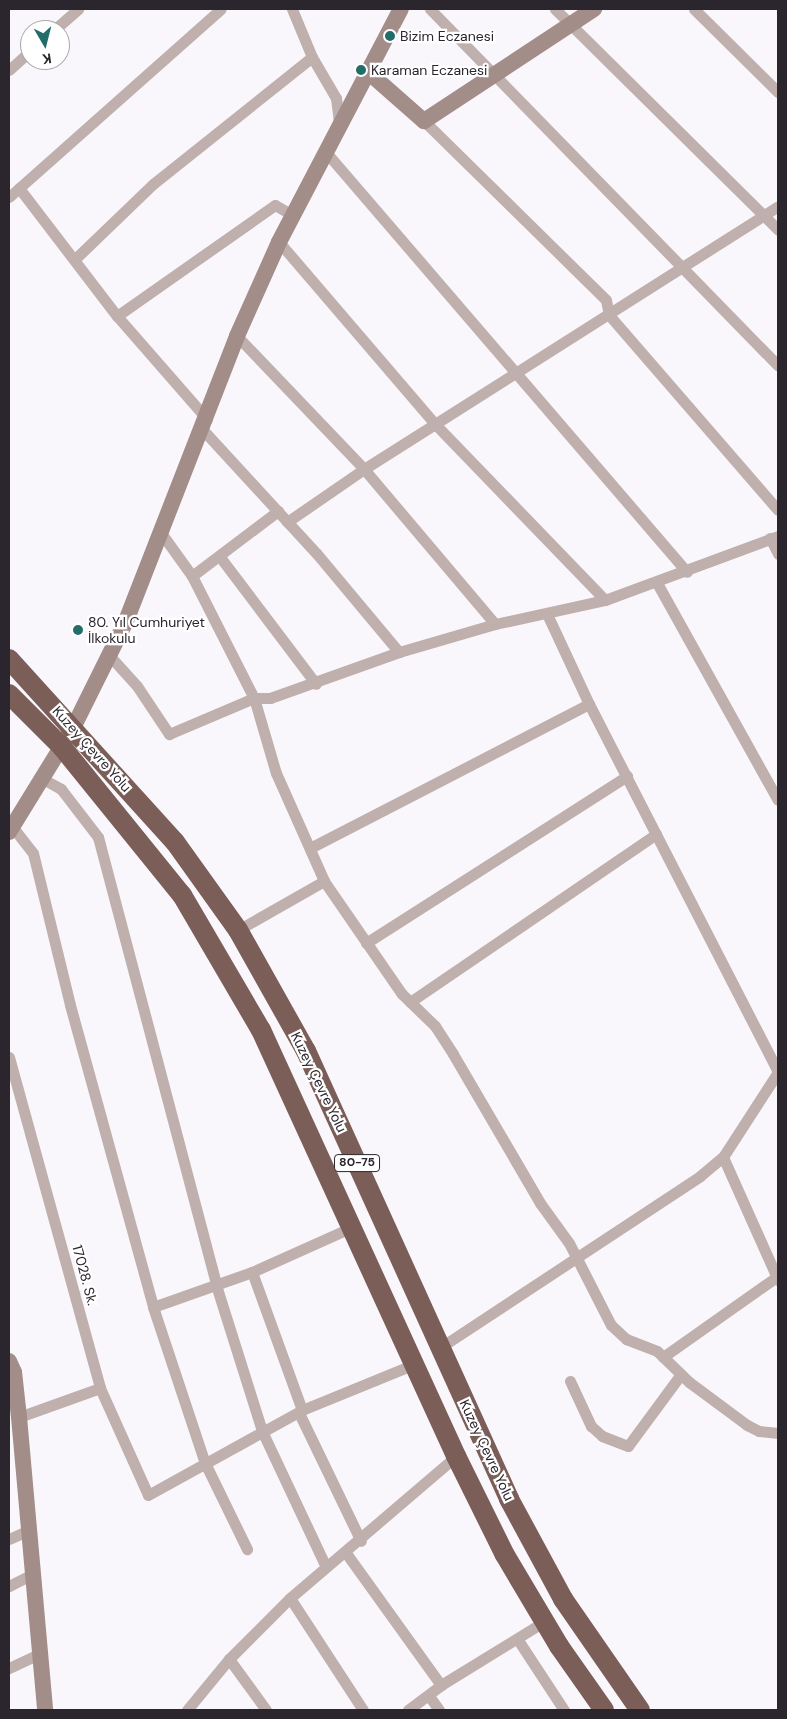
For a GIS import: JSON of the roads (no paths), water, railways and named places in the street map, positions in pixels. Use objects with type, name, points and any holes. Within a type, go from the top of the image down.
[{"type":"highway","name":"Kuzey Çevre Yolu","points":[[9,659],[176,842],[238,930],[306,1050],[509,1499],[564,1599],[640,1710]]},
{"type":"highway","name":"Kuzey Çevre Yolu","points":[[9,694],[62,747],[182,895],[261,1030],[456,1456],[505,1555],[545,1622],[604,1710]]},
{"type":"street","points":[[65,20],[78,9]]},
{"type":"street","points":[[9,197],[221,9]]},
{"type":"street","points":[[292,9],[312,57],[336,98],[339,123]]},
{"type":"street","points":[[247,1548],[205,1463],[153,1307],[73,1014],[33,853],[10,829],[73,728],[126,621],[159,530],[205,424],[237,336],[279,242],[366,71],[401,9]]},
{"type":"street","points":[[430,9],[778,364]]},
{"type":"street","points":[[556,9],[778,230]]},
{"type":"street","points":[[424,121],[594,9]]},
{"type":"street","points":[[694,9],[778,92]]},
{"type":"street","points":[[75,259],[153,184],[312,57]]},
{"type":"street","points":[[9,70],[20,60]]},
{"type":"street","points":[[366,71],[424,121],[606,300],[609,315],[778,510]]},
{"type":"street","points":[[325,150],[518,373],[686,572]]},
{"type":"street","points":[[19,188],[117,316],[205,424],[399,652]]},
{"type":"street","points":[[117,316],[275,205],[292,215]]},
{"type":"street","points":[[287,522],[364,469],[518,373],[778,206]]},
{"type":"street","points":[[279,242],[436,425],[605,600]]},
{"type":"street","points":[[237,336],[364,469],[495,624]]},
{"type":"street","points":[[192,576],[220,557],[278,511]]},
{"type":"street","points":[[159,530],[192,576],[254,698],[276,773],[324,881],[366,943],[410,1002],[435,1026],[453,1054],[487,1117],[577,1258],[611,1325],[626,1339],[657,1351],[681,1374],[747,1425],[759,1431],[778,1433]]},
{"type":"street","points":[[108,654],[137,686],[169,734],[254,698],[270,698],[316,684],[399,652],[495,624],[605,600],[657,583],[774,537],[778,554]]},
{"type":"street","points":[[220,557],[316,684]]},
{"type":"street","points":[[657,583],[778,800]]},
{"type":"street","points":[[441,1347],[700,1176],[723,1157],[778,1072],[589,704],[547,614]]},
{"type":"street","points":[[310,848],[589,704]]},
{"type":"street","points":[[366,943],[627,776]]},
{"type":"street","points":[[9,806],[43,778]]},
{"type":"street","points":[[43,778],[61,789],[98,837],[216,1285],[262,1431],[325,1565]]},
{"type":"street","points":[[410,1002],[656,834]]},
{"type":"street","points":[[238,930],[324,881]]},
{"type":"street","name":"17028. Sk.","points":[[9,1057],[100,1388],[148,1495],[205,1463]]},
{"type":"street","points":[[663,1357],[778,1278],[723,1157]]},
{"type":"street","points":[[153,1307],[252,1272],[352,1227]]},
{"type":"street","points":[[252,1272],[300,1412],[361,1541]]},
{"type":"street","points":[[9,1361],[14,1372],[19,1417],[27,1531],[45,1710]]},
{"type":"street","points":[[205,1463],[300,1412],[415,1364]]},
{"type":"street","points":[[570,1381],[591,1426],[602,1436],[628,1446],[681,1374]]},
{"type":"street","points":[[19,1417],[100,1388]]},
{"type":"street","points":[[187,1710],[229,1659],[290,1598],[325,1565],[346,1553],[361,1541],[456,1456]]},
{"type":"street","points":[[9,1539],[27,1531]]},
{"type":"street","points":[[346,1553],[441,1686]]},
{"type":"street","points":[[9,1586],[31,1575]]},
{"type":"street","points":[[290,1598],[363,1710]]},
{"type":"street","points":[[408,1710],[441,1686],[545,1622]]},
{"type":"street","points":[[518,1640],[564,1710]]},
{"type":"street","points":[[9,1668],[39,1654]]},
{"type":"street","points":[[229,1659],[266,1710]]},
{"type":"street","points":[[429,1696],[439,1710]]},
{"type":"place","name":"Bizim Eczanesi","points":[[390,36]]},
{"type":"place","name":"Karaman Eczanesi","points":[[361,70]]},
{"type":"place","name":"80. Yıl Cumhuriyet İlkokulu","points":[[78,630]]}]
